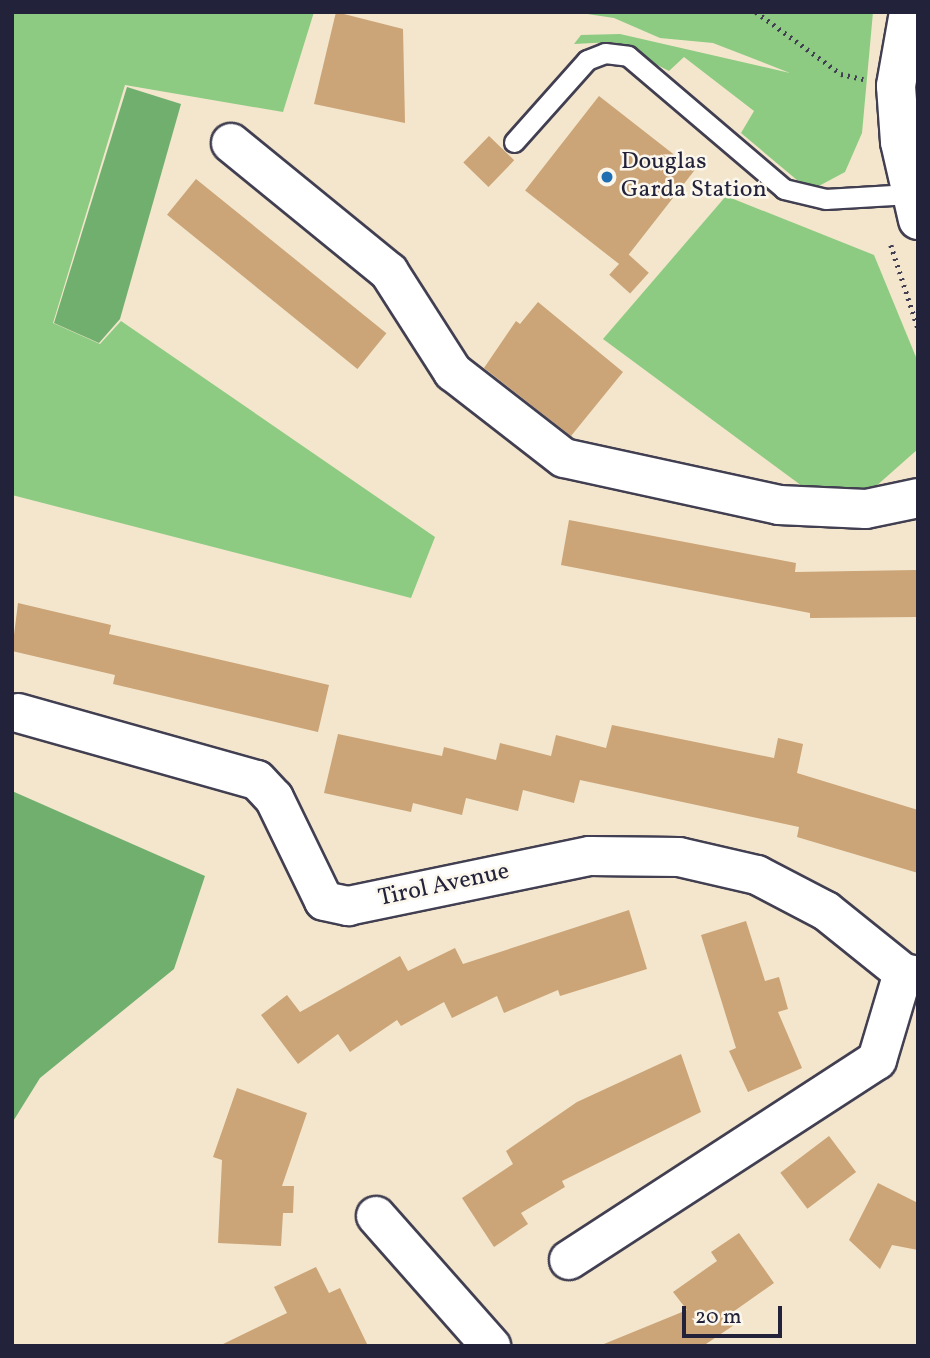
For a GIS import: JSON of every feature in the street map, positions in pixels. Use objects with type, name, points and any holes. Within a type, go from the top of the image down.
[{"type":"street","points":[[909,12],[896,86],[913,207]]},
{"type":"street","points":[[231,143],[390,272],[453,372],[564,458],[779,505],[866,509],[918,498]]},
{"type":"street","name":"Tirol Avenue","points":[[18,713],[257,780],[274,798],[324,901],[348,906],[590,856],[679,857],[757,875],[815,905],[910,974]]},
{"type":"street","points":[[569,1260],[877,1060],[910,974]]},
{"type":"street","points":[[376,1216],[491,1346]]},
{"type":"lane","points":[[514,142],[587,60],[617,54],[628,56],[784,189],[826,199],[913,207]]},
{"type":"path","points":[[756,12],[841,74],[896,86]]},
{"type":"green space","points":[[12,12],[314,12],[283,112],[125,85],[53,323],[100,344],[121,321],[435,537],[411,598],[12,495]]},
{"type":"green space","points":[[574,12],[873,12],[862,133],[845,172],[817,187],[797,180],[741,133],[754,111],[684,57],[669,71],[613,42],[574,44],[581,35],[620,34],[790,73],[713,43],[660,38],[614,18]]},
{"type":"green space","points":[[127,87],[181,104],[120,319],[99,343],[54,323]]},
{"type":"green space","points":[[726,196],[874,255],[918,362],[918,449],[866,495],[802,486],[603,339]]},
{"type":"green space","points":[[12,791],[205,876],[174,969],[40,1078],[12,1123]]},
{"type":"building","points":[[336,12],[403,29],[405,123],[314,104]]},
{"type":"building","name":"Douglas Garda Station","points":[[599,96],[694,170],[620,265],[525,191]]},
{"type":"building","points":[[489,136],[514,160],[488,187],[463,163]]},
{"type":"building","points":[[196,179],[386,333],[357,369],[167,215]]},
{"type":"building","points":[[628,254],[649,273],[630,294],[609,275]]},
{"type":"building","points":[[538,302],[623,372],[571,436],[484,368],[516,321],[520,324]]},
{"type":"building","points":[[569,520],[796,563],[795,572],[916,570],[917,617],[810,618],[810,613],[561,565]]},
{"type":"building","points":[[18,603],[111,625],[109,634],[329,685],[318,732],[113,684],[115,675],[12,651]]},
{"type":"building","points":[[612,725],[774,758],[778,738],[803,744],[797,773],[918,810],[918,873],[797,837],[799,827],[580,780],[574,803],[523,790],[518,811],[466,798],[462,815],[413,803],[411,812],[324,793],[338,734],[442,756],[444,747],[496,760],[500,743],[551,756],[556,735],[606,748]]},
{"type":"building","points":[[629,910],[647,969],[560,996],[558,990],[504,1013],[497,996],[452,1018],[444,1002],[401,1026],[397,1020],[350,1052],[338,1034],[298,1064],[261,1015],[287,995],[300,1012],[400,956],[408,971],[455,948],[463,964]]},
{"type":"building","points":[[746,921],[765,981],[779,977],[788,1009],[778,1012],[802,1068],[748,1092],[729,1051],[736,1048],[701,935]]},
{"type":"building","points":[[681,1054],[701,1112],[562,1181],[565,1187],[521,1213],[528,1224],[494,1247],[462,1198],[513,1164],[506,1151],[577,1102]]},
{"type":"building","points":[[237,1088],[307,1113],[282,1186],[294,1186],[293,1213],[283,1213],[281,1246],[218,1243],[222,1160],[213,1157]]},
{"type":"building","points":[[829,1136],[856,1172],[807,1209],[780,1173]]},
{"type":"building","points":[[878,1183],[918,1203],[918,1250],[892,1245],[880,1269],[849,1240]]},
{"type":"building","points":[[739,1233],[774,1283],[730,1314],[737,1323],[703,1346],[599,1346],[687,1310],[673,1292],[717,1261],[711,1252]]},
{"type":"building","points":[[316,1267],[329,1293],[340,1288],[368,1346],[219,1346],[287,1313],[274,1287]]},
{"type":"place","name":"Douglas Garda Station","points":[[607,177]]}]
